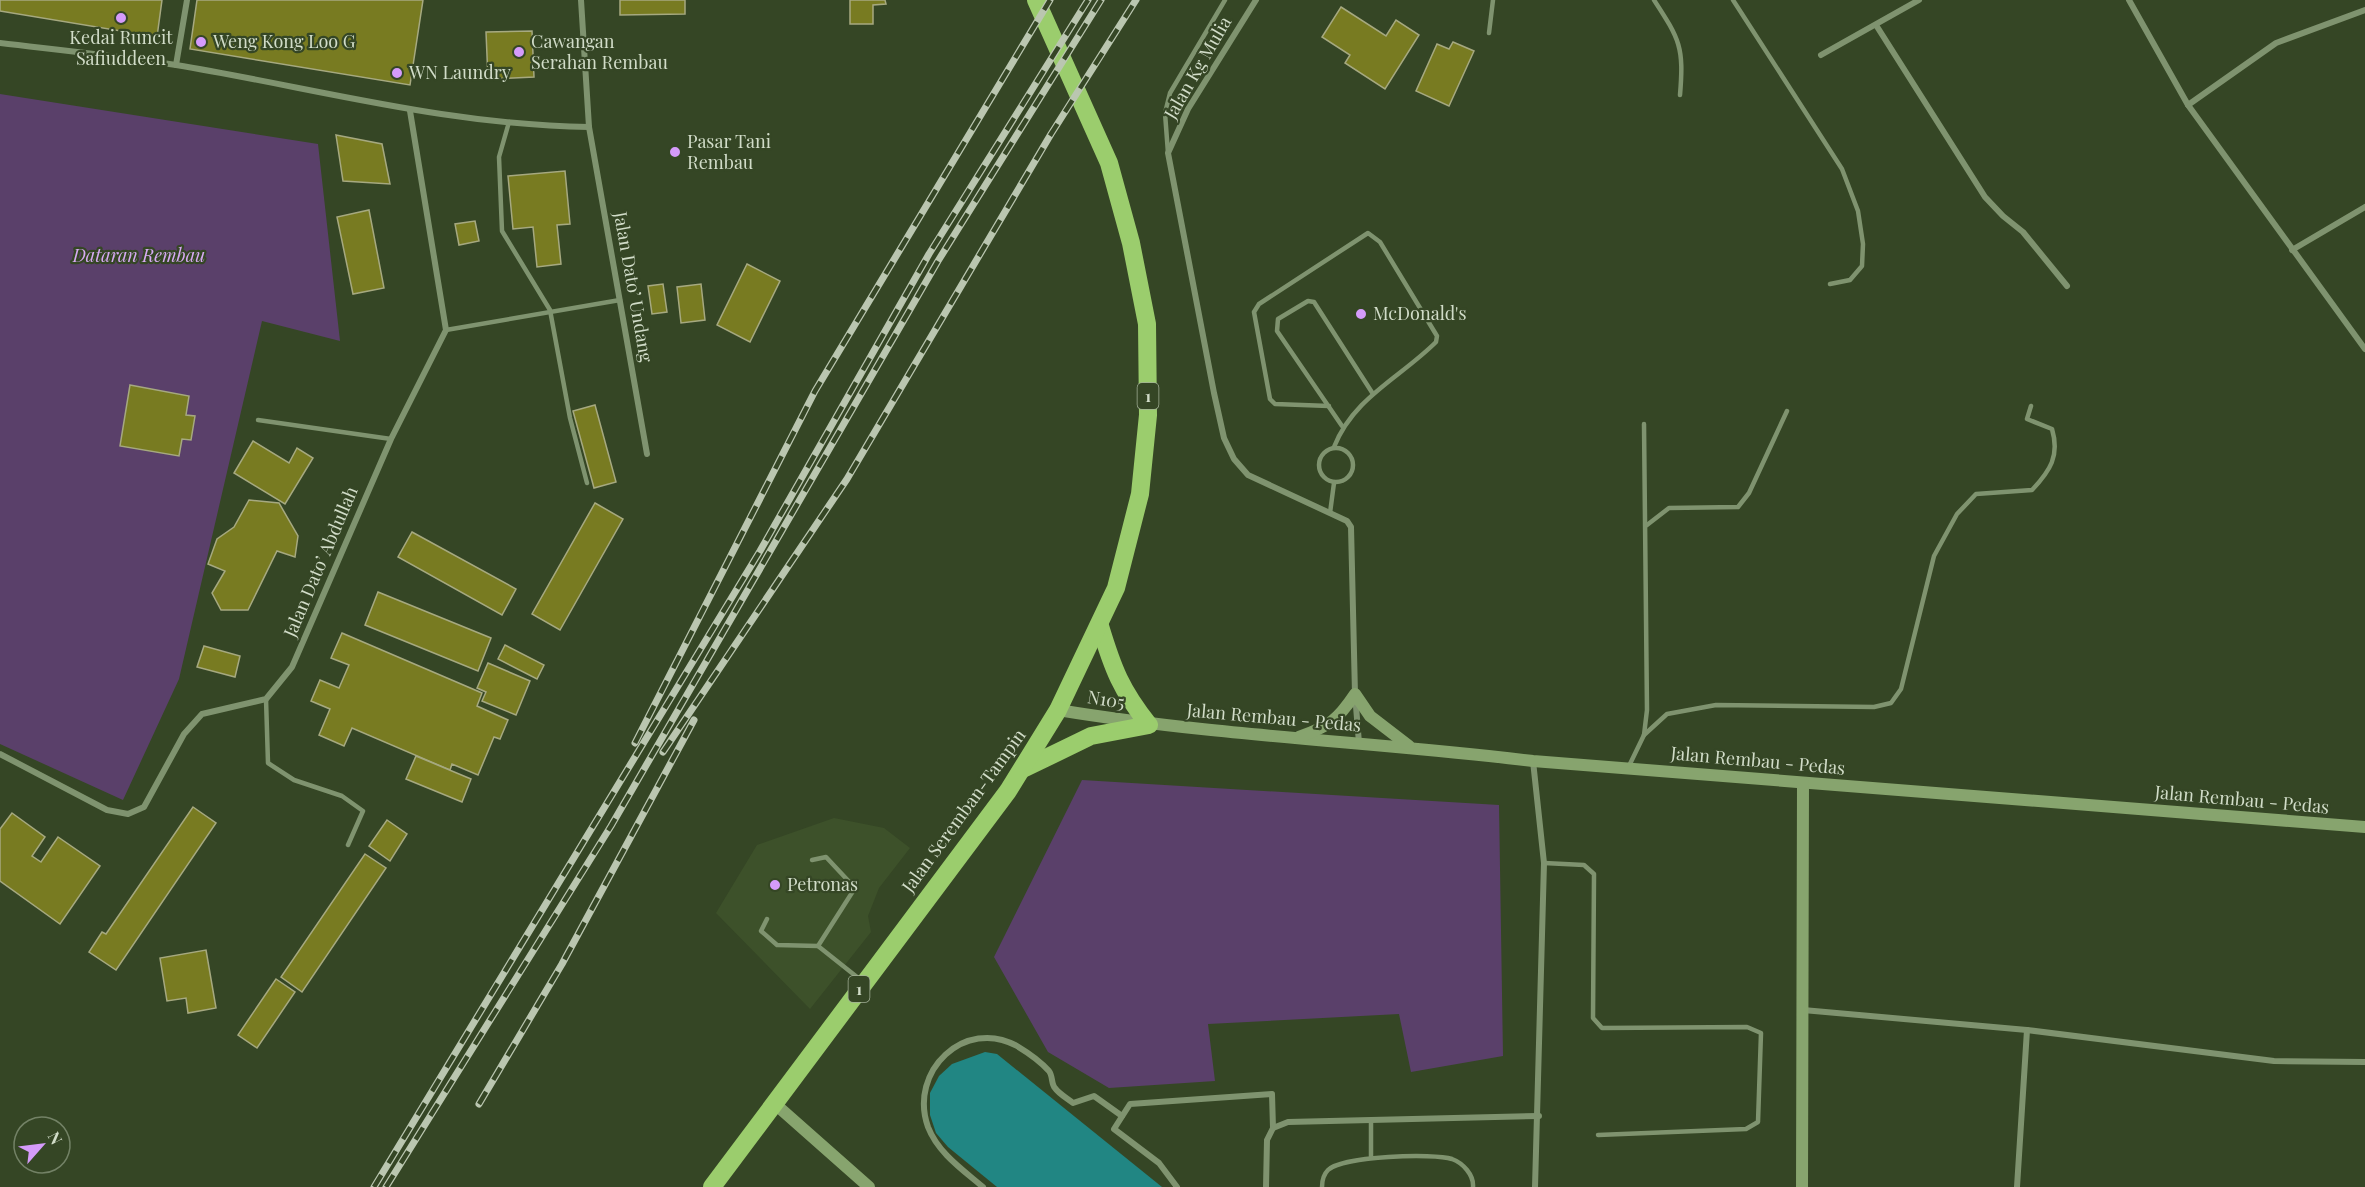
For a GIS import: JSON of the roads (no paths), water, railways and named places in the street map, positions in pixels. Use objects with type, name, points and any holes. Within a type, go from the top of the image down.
[{"type":"highway","name":"Jalan Seremban-Tampin","points":[[712,1187],[1023,769],[1058,711],[1116,588],[1140,494],[1148,415],[1147,324],[1131,243],[1109,163],[1036,0]]},
{"type":"highway","points":[[1023,769],[1091,736],[1149,725],[1123,690],[1112,668],[1100,626]]},
{"type":"main road","points":[[1295,739],[1326,727],[1340,717],[1355,694],[1370,716],[1410,747]]},
{"type":"main road","name":"N105","points":[[1058,711],[1149,725]]},
{"type":"main road","name":"Jalan Rembau - Pedas","points":[[1149,725],[1410,747],[1628,769],[2365,827]]},
{"type":"main road","points":[[1802,1187],[1803,783]]},
{"type":"main road","points":[[774,1103],[861,1185]]},
{"type":"street","points":[[176,65],[187,0]]},
{"type":"street","name":"Jalan Dato’ Undang","points":[[581,0],[589,127],[647,454]]},
{"type":"street","name":"Jalan Kg Mulia","points":[[1168,153],[1188,109],[1256,0]]},
{"type":"street","points":[[1821,55],[1919,0]]},
{"type":"street","points":[[2129,0],[2188,105],[2365,349]]},
{"type":"street","points":[[2188,105],[2276,43],[2365,10]]},
{"type":"street","points":[[1876,25],[1985,197],[2023,232],[2067,286]]},
{"type":"street","points":[[0,43],[176,65],[410,111],[509,122],[589,127]]},
{"type":"street","points":[[410,111],[446,330]]},
{"type":"street","points":[[1168,153],[1224,438],[1234,459],[1248,475],[1347,520],[1352,535],[1355,694],[1359,743]]},
{"type":"street","points":[[2292,250],[2365,207]]},
{"type":"street","name":"Jalan Dato’ Abdullah","points":[[266,699],[292,667],[390,439],[446,330]]},
{"type":"street","points":[[0,754],[106,810],[128,814],[144,807],[184,734],[202,714],[266,699]]},
{"type":"street","points":[[1533,761],[1544,863],[1539,1116],[1535,1187]]},
{"type":"street","points":[[1803,1010],[2027,1030],[2274,1061],[2365,1062]]},
{"type":"street","points":[[2017,1187],[2027,1030]]},
{"type":"street","points":[[983,1187],[943,1150],[928,1127],[924,1104],[933,1066],[956,1047],[978,1040],[996,1038],[1017,1046],[1051,1072],[1054,1088],[1073,1103],[1094,1096],[1122,1116]]},
{"type":"street","points":[[1177,1187],[1159,1163],[1114,1129],[1130,1104],[1272,1094],[1273,1128],[1267,1140],[1266,1187]]},
{"type":"street","points":[[1273,1128],[1288,1122],[1539,1116]]},
{"type":"lane","points":[[1168,153],[1165,113],[1170,93],[1225,0]]},
{"type":"lane","points":[[1489,33],[1493,0]]},
{"type":"lane","points":[[1654,0],[1673,29],[1683,58],[1680,95]]},
{"type":"lane","points":[[1733,0],[1842,169],[1858,211],[1863,244],[1862,266],[1850,280],[1830,284]]},
{"type":"lane","points":[[509,122],[499,157],[502,231],[550,310],[570,418],[587,483]]},
{"type":"lane","points":[[1329,406],[1275,404],[1270,399],[1254,312],[1259,304],[1368,233],[1380,242],[1437,336],[1436,342],[1428,351],[1373,394],[1342,426],[1334,447],[1321,456],[1319,462],[1322,476],[1334,483],[1346,480],[1353,469],[1353,462],[1345,451],[1334,447]]},
{"type":"lane","points":[[446,330],[550,310],[620,300]]},
{"type":"lane","points":[[1342,426],[1277,331],[1278,319],[1308,301],[1319,308],[1373,394]]},
{"type":"lane","points":[[1644,735],[1668,714],[1716,705],[1874,707],[1891,703],[1901,690],[1934,556],[1956,514],[1976,494],[2032,490],[2048,474],[2057,446],[2052,429],[2027,419],[2031,406]]},
{"type":"lane","points":[[1647,525],[1669,508],[1738,507],[1749,493],[1787,411]]},
{"type":"lane","points":[[258,420],[390,439]]},
{"type":"lane","points":[[1628,769],[1644,735],[1647,710],[1647,525],[1644,424]]},
{"type":"lane","points":[[1330,513],[1334,483]]},
{"type":"lane","points":[[266,699],[268,763],[294,780],[342,796],[363,811],[348,845]]},
{"type":"lane","points":[[812,860],[826,857],[855,888],[818,946]]},
{"type":"lane","points":[[1544,863],[1584,864],[1594,874],[1593,1018],[1602,1028],[1746,1027],[1761,1034],[1758,1122],[1746,1130],[1598,1135]]},
{"type":"lane","points":[[767,919],[761,931],[777,945],[818,946],[864,982]]},
{"type":"lane","points":[[1371,1120],[1371,1157]]},
{"type":"lane","points":[[1322,1187],[1322,1178],[1327,1170],[1350,1161],[1371,1157],[1451,1159],[1470,1173],[1473,1187]]},
{"type":"water","points":[[985,1052],[997,1054],[1162,1187],[997,1187],[948,1147],[936,1133],[930,1115],[930,1093],[939,1076],[952,1064]]},
{"type":"railway","points":[[635,743],[815,391],[1050,0]]},
{"type":"railway","points":[[374,1187],[760,551],[929,254],[1088,0]]},
{"type":"railway","points":[[386,1187],[611,826],[938,261],[1101,0]]},
{"type":"railway","points":[[663,752],[847,479],[1051,134],[1136,0]]},
{"type":"railway","points":[[479,1104],[562,964],[694,720]]},
{"type":"place","name":"Kedai Runcit Safiuddeen","points":[[121,18]]},
{"type":"place","name":"Weng Kong Loo G","points":[[201,42]]},
{"type":"place","name":"Cawangan Serahan Rembau","points":[[519,52]]},
{"type":"place","name":"WN Laundry","points":[[397,73]]},
{"type":"place","name":"Pasar Tani Rembau","points":[[675,152]]},
{"type":"place","name":"McDonald's","points":[[1361,314]]},
{"type":"place","name":"Petronas","points":[[775,885]]},
{"type":"park label","name":"Dataran Rembau","points":[[139,256]]}]
